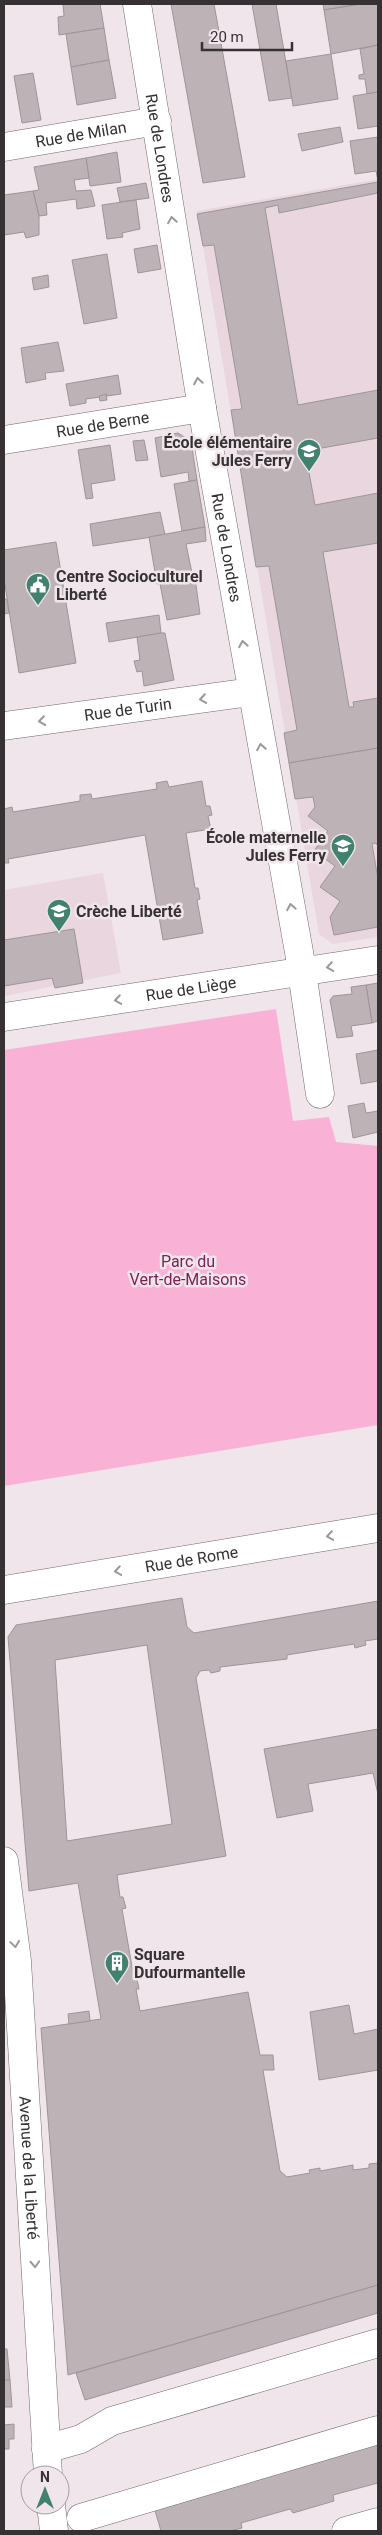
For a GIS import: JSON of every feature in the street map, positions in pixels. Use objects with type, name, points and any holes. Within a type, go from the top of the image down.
[{"type":"street","name":"Rue de Londres","points":[[137,4],[202,408],[302,972],[320,1094]]},
{"type":"street","name":"Rue de Milan","points":[[4,146],[157,121]]},
{"type":"street","name":"Rue de Berne","points":[[4,440],[202,408]]},
{"type":"street","name":"Rue de Turin","points":[[4,726],[251,692]]},
{"type":"street","name":"Rue de Liège","points":[[4,1017],[378,960]]},
{"type":"street","name":"Rue de Rome","points":[[4,1590],[378,1528]]},
{"type":"street","name":"Avenue de la Liberté","points":[[4,1861],[17,1961],[47,2462]]},
{"type":"street","points":[[47,2462],[112,2421],[378,2343]]},
{"type":"street","points":[[81,2518],[378,2430]]},
{"type":"street","points":[[52,2515],[54,2531]]},
{"type":"street","points":[[346,2531],[378,2522]]},
{"type":"shaded area","name":"École élémentaire Jules Ferry","points":[[378,179],[378,937],[333,944],[319,934],[197,211]]},
{"type":"shaded area","name":"Crèche Liberté","points":[[103,873],[121,973],[4,996],[4,890]]},
{"type":"green space","name":"Parc du Vert-de-Maisons","points":[[276,1009],[293,1121],[329,1117],[336,1142],[378,1146],[378,1425],[4,1486],[4,1050]]},
{"type":"building","points":[[63,4],[100,4],[104,28],[59,35],[58,17],[64,16]]},
{"type":"building","points":[[171,4],[214,4],[245,177],[203,183]]},
{"type":"building","points":[[252,4],[276,4],[292,98],[269,101]]},
{"type":"building","points":[[323,4],[361,4],[324,10]]},
{"type":"building","points":[[361,4],[378,4],[378,45],[331,54],[324,10]]},
{"type":"building","points":[[104,28],[109,60],[71,67],[66,34]]},
{"type":"building","points":[[378,45],[378,92],[367,94],[365,79],[359,79],[359,75],[364,74],[360,49]]},
{"type":"building","points":[[331,54],[338,99],[293,106],[286,61]]},
{"type":"building","points":[[109,60],[116,98],[77,105],[71,67]]},
{"type":"building","points":[[33,73],[41,120],[22,123],[14,76]]},
{"type":"building","points":[[378,92],[378,126],[358,129],[353,96]]},
{"type":"building","points":[[340,127],[343,142],[302,151],[298,134]]},
{"type":"building","points":[[378,137],[378,181],[376,171],[355,174],[350,141]]},
{"type":"building","points":[[117,152],[121,182],[90,186],[86,158]]},
{"type":"building","points":[[86,158],[89,178],[74,180],[76,191],[91,190],[95,206],[77,209],[76,199],[46,203],[47,215],[39,216],[33,191],[39,190],[34,167]]},
{"type":"building","points":[[378,182],[378,193],[279,213],[278,205],[265,208],[298,405],[378,390],[378,438],[305,451],[315,505],[378,493],[378,543],[323,552],[349,707],[354,707],[353,702],[378,698],[378,748],[289,763],[284,733],[297,730],[269,566],[256,567],[231,410],[242,409],[214,245],[203,246],[197,214]]},
{"type":"building","points":[[146,183],[149,198],[120,202],[117,188]]},
{"type":"building","points":[[33,191],[39,216],[39,235],[26,238],[24,232],[4,235],[4,195]]},
{"type":"building","points":[[136,200],[140,229],[122,233],[123,237],[107,239],[102,205]]},
{"type":"building","points":[[157,245],[161,269],[138,273],[134,249]]},
{"type":"building","points":[[107,254],[117,318],[84,324],[72,260]]},
{"type":"building","points":[[48,275],[49,287],[34,290],[32,278]]},
{"type":"building","points":[[58,342],[64,371],[45,373],[46,379],[26,383],[21,348]]},
{"type":"building","points":[[118,375],[121,394],[86,399],[86,403],[70,406],[66,384]]},
{"type":"building","points":[[106,394],[107,400],[100,401],[99,396]]},
{"type":"building","points":[[178,433],[191,441],[197,480],[189,481],[188,472],[161,477],[155,438]]},
{"type":"building","points":[[144,440],[148,460],[136,461],[133,441]]},
{"type":"building","points":[[110,445],[115,480],[91,484],[93,498],[86,499],[78,450]]},
{"type":"building","points":[[197,480],[205,527],[182,531],[174,484]]},
{"type":"building","points":[[160,512],[165,535],[93,546],[90,524]]},
{"type":"building","points":[[205,527],[206,541],[186,544],[193,578],[157,584],[149,537]]},
{"type":"building","name":"Centre Socioculturel Liberté","points":[[56,542],[76,663],[19,673],[4,579],[4,550]]},
{"type":"building","points":[[195,578],[200,614],[167,620],[160,584]]},
{"type":"building","points":[[4,599],[7,599],[9,613],[4,614]]},
{"type":"building","points":[[159,615],[161,633],[109,642],[106,623]]},
{"type":"building","points":[[165,633],[174,680],[144,686],[142,671],[137,672],[134,661],[140,660],[137,637]]},
{"type":"building","name":"École maternelle Jules Ferry","points":[[378,748],[378,846],[376,843],[372,844],[378,879],[378,927],[334,935],[330,917],[340,901],[320,887],[335,866],[314,851],[328,831],[308,816],[315,807],[313,797],[295,799],[289,763]]},
{"type":"building","points":[[167,781],[169,787],[202,781],[206,806],[210,806],[212,815],[208,816],[211,829],[186,833],[195,888],[198,888],[200,899],[197,900],[203,933],[163,940],[145,835],[8,859],[9,863],[4,863],[4,809],[12,807],[13,812],[80,801],[80,795],[91,794],[92,799],[157,789],[156,783]]},
{"type":"building","points":[[74,929],[83,983],[55,988],[52,978],[4,986],[4,940]]},
{"type":"building","points":[[378,983],[378,1021],[372,1023],[366,985]]},
{"type":"building","points":[[366,985],[372,1023],[351,1026],[353,1036],[337,1038],[330,1000],[333,996],[352,994],[351,987]]},
{"type":"building","points":[[378,1050],[378,1081],[361,1084],[356,1054]]},
{"type":"building","points":[[364,1103],[366,1113],[378,1111],[378,1132],[353,1138],[348,1106]]},
{"type":"building","name":"Square Dufourmantelle","points":[[182,1598],[187,1627],[194,1633],[378,1601],[378,1639],[365,1641],[366,1645],[355,1648],[354,1644],[287,1655],[287,1659],[220,1667],[220,1671],[211,1673],[209,1670],[200,1671],[196,1678],[226,1856],[117,1875],[120,1897],[123,1897],[126,1908],[122,1909],[134,1978],[137,1979],[139,1989],[136,1989],[140,2011],[248,1992],[260,2055],[273,2055],[274,2070],[263,2070],[280,2171],[287,2177],[310,2173],[309,2170],[320,2168],[320,2171],[353,2165],[353,2170],[369,2168],[369,2164],[378,2163],[378,2285],[68,2375],[41,2028],[101,2019],[78,1883],[29,1891],[8,1637],[16,1625]],"holes":[[[147,1645],[172,1824],[67,1841],[55,1660]]]},
{"type":"building","points":[[378,1729],[378,1794],[373,1773],[308,1784],[313,1811],[277,1818],[264,1749]]},
{"type":"building","points":[[349,2005],[354,2034],[378,2029],[378,2070],[319,2080],[310,2012]]},
{"type":"building","points":[[89,2011],[90,2021],[69,2024],[68,2014]]},
{"type":"building","points":[[378,2285],[378,2313],[85,2400],[76,2373]]},
{"type":"building","points":[[4,2349],[7,2349],[10,2380],[4,2380]]},
{"type":"building","points":[[4,2380],[10,2380],[12,2407],[4,2407]]},
{"type":"building","points":[[14,2424],[14,2439],[9,2439],[9,2449],[4,2449],[4,2425]]},
{"type":"building","points":[[378,2443],[378,2483],[333,2495],[334,2501],[293,2513],[290,2509],[241,2523],[242,2528],[230,2531],[161,2531],[154,2507]]},
{"type":"place","name":"École élémentaire Jules Ferry","points":[[309,472]]},
{"type":"place","name":"Centre Socioculturel Liberté","points":[[38,606]]},
{"type":"place","name":"École maternelle Jules Ferry","points":[[343,867]]},
{"type":"place","name":"Crèche Liberté","points":[[59,932]]},
{"type":"place","name":"Square Dufourmantelle","points":[[117,1984]]}]
